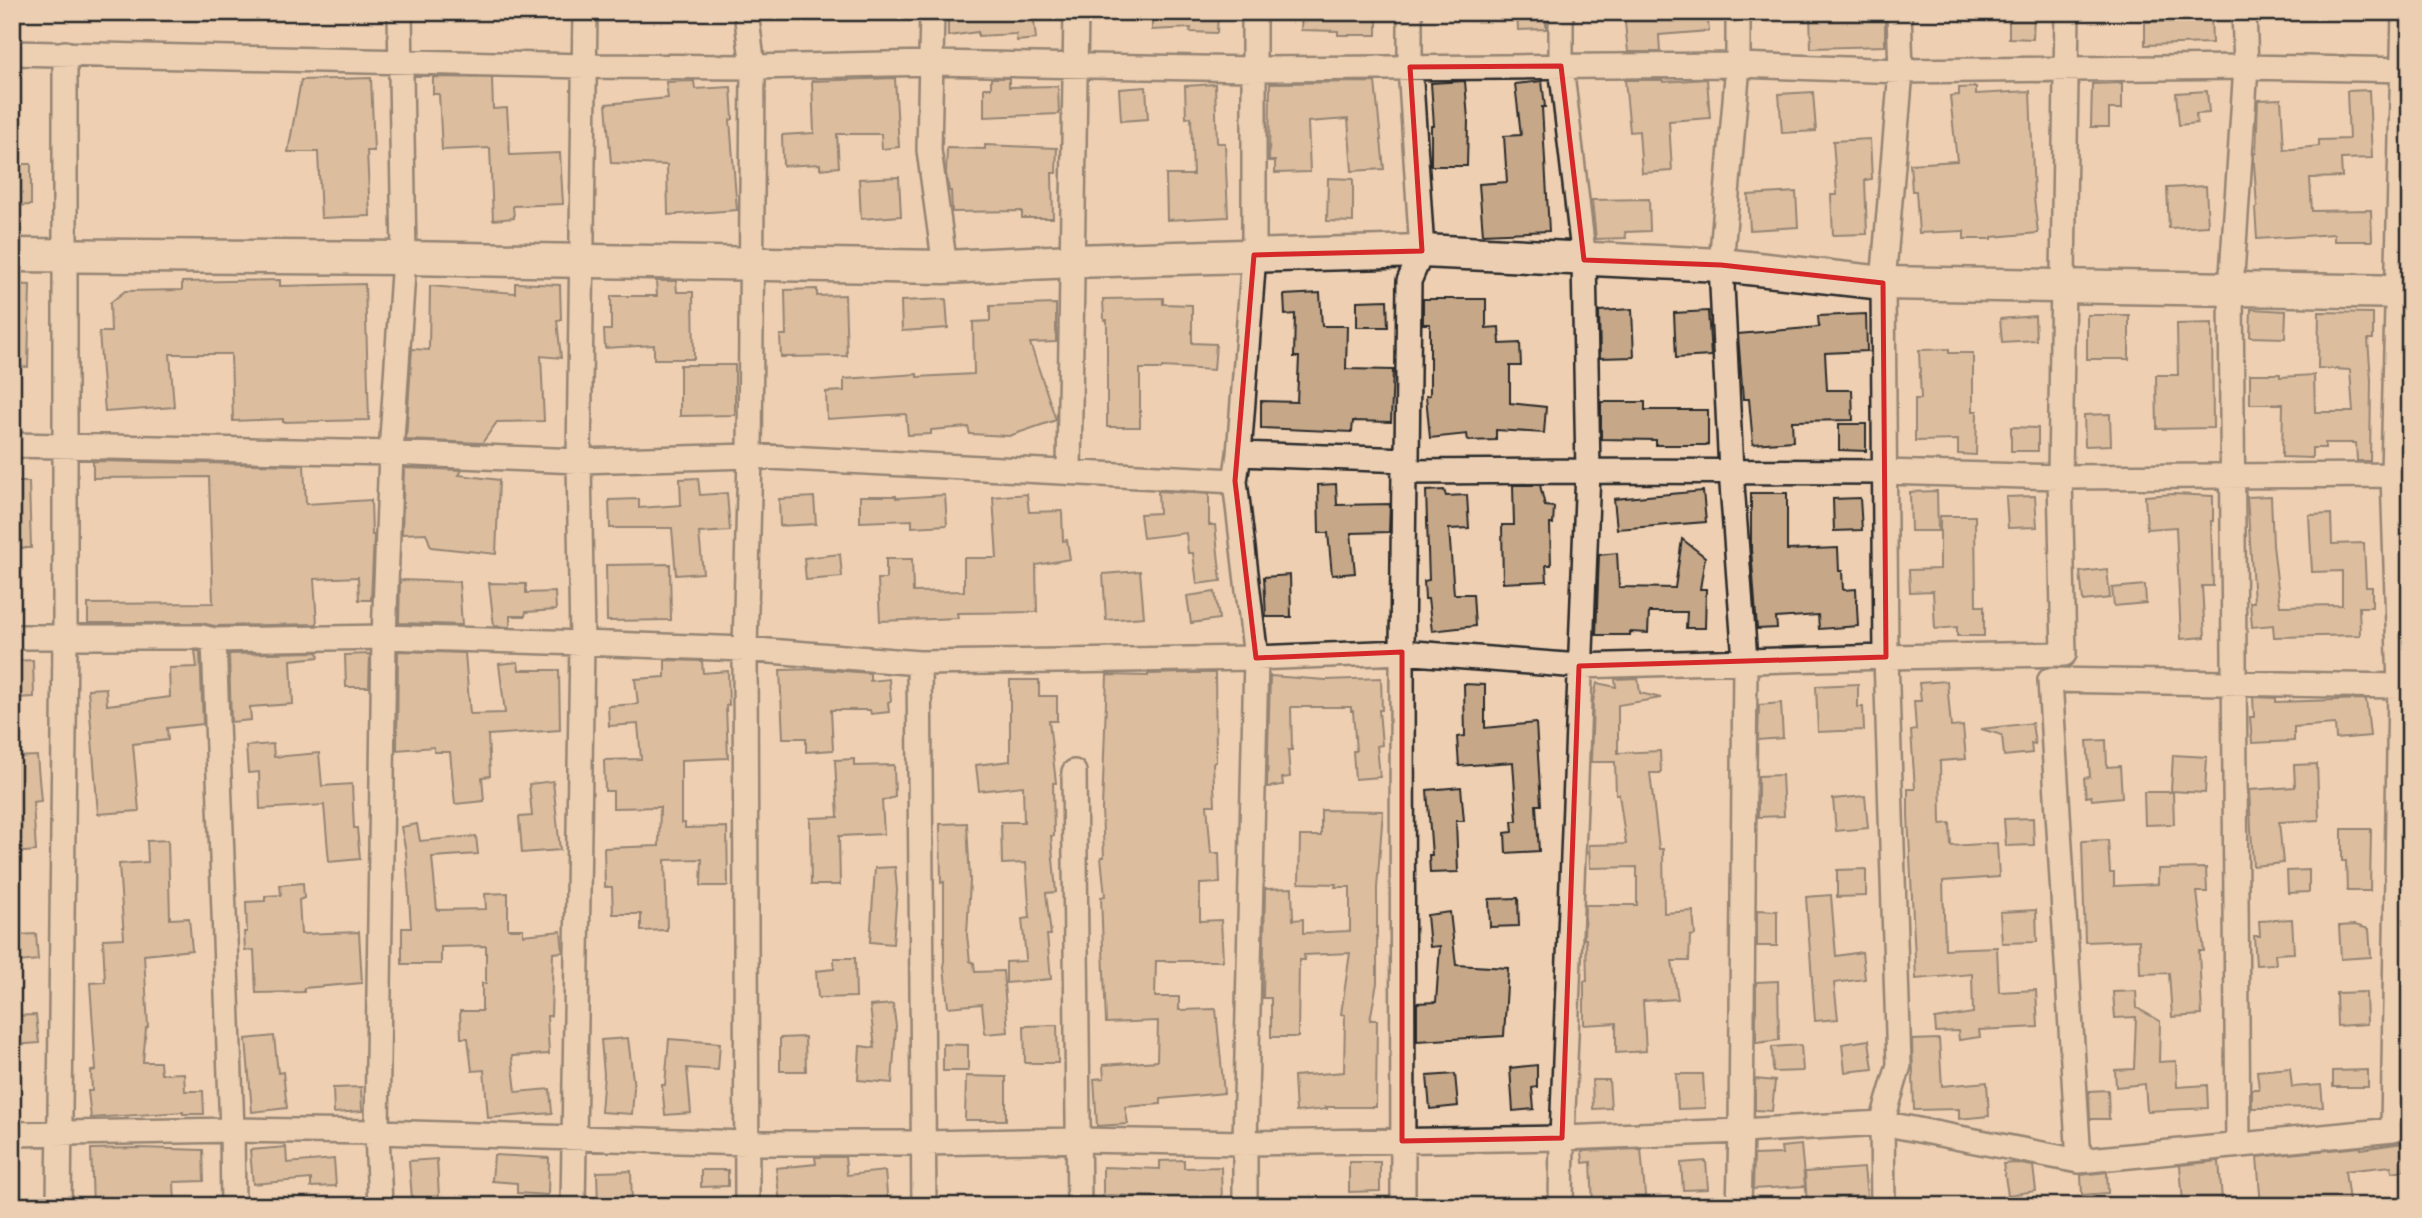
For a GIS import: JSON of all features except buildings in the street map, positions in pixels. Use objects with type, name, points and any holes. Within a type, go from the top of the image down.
[{"type":"main road","points":[[12,255],[945,267],[1422,251],[1721,265],[1883,283],[2403,292]]},
{"type":"street","points":[[380,1206],[377,1132],[384,637],[391,453],[404,258],[400,12]]},
{"type":"street","points":[[573,1206],[582,643],[579,461],[585,12]]},
{"type":"street","points":[[746,12],[753,67],[750,456],[745,649],[747,1206]]},
{"type":"street","points":[[932,12],[929,150],[945,267]]},
{"type":"street","points":[[1069,471],[1076,12]]},
{"type":"street","points":[[1245,1206],[1256,658],[1235,481],[1254,255],[1254,12]]},
{"type":"street","points":[[1403,1206],[1402,652],[1409,281],[1422,251],[1410,67],[1410,12]]},
{"type":"street","points":[[1561,12],[1561,66],[1584,260],[1588,471],[1562,1138],[1562,1206]]},
{"type":"street","points":[[1738,12],[1738,65],[1721,265],[1731,471],[1745,660],[1739,1206]]},
{"type":"street","points":[[1883,1206],[1882,1123],[1899,1065],[1886,657],[1883,283],[1901,71],[1899,12]]},
{"type":"street","points":[[2065,680],[2060,477],[2067,12]]},
{"type":"street","points":[[2238,1145],[2231,289],[2246,67],[2244,12]]},
{"type":"street","points":[[12,1134],[232,1130],[747,1143],[1079,1140],[1245,1143],[1562,1138],[1882,1123],[2079,1161],[2393,1130],[2405,686],[2401,476],[2407,70],[2404,12]]},
{"type":"street","points":[[12,53],[753,67],[931,63],[1253,69],[1738,65],[1901,71],[2246,67],[2407,70]]},
{"type":"street","points":[[59,1206],[65,638],[65,53]]},
{"type":"street","points":[[12,445],[391,453],[579,461],[750,456],[1235,481]]},
{"type":"street","points":[[1239,454],[1406,466],[1588,471],[1884,472],[2060,477],[2401,476]]},
{"type":"street","points":[[12,637],[201,636],[214,640],[384,637],[745,649],[919,663],[1256,658],[1402,652],[1579,666],[2064,654]]},
{"type":"street","points":[[214,640],[233,1206]]},
{"type":"street","points":[[919,663],[924,1206]]},
{"type":"street","points":[[2079,1161],[2050,680],[2405,686]]},
{"type":"street","points":[[1074,772],[1079,1206]]},
{"type":"highlighted area","points":[[1561,66],[1584,260],[1721,265],[1883,283],[1886,657],[1579,666],[1562,1138],[1402,1141],[1402,652],[1256,658],[1235,481],[1254,255],[1422,251],[1410,67]]}]
